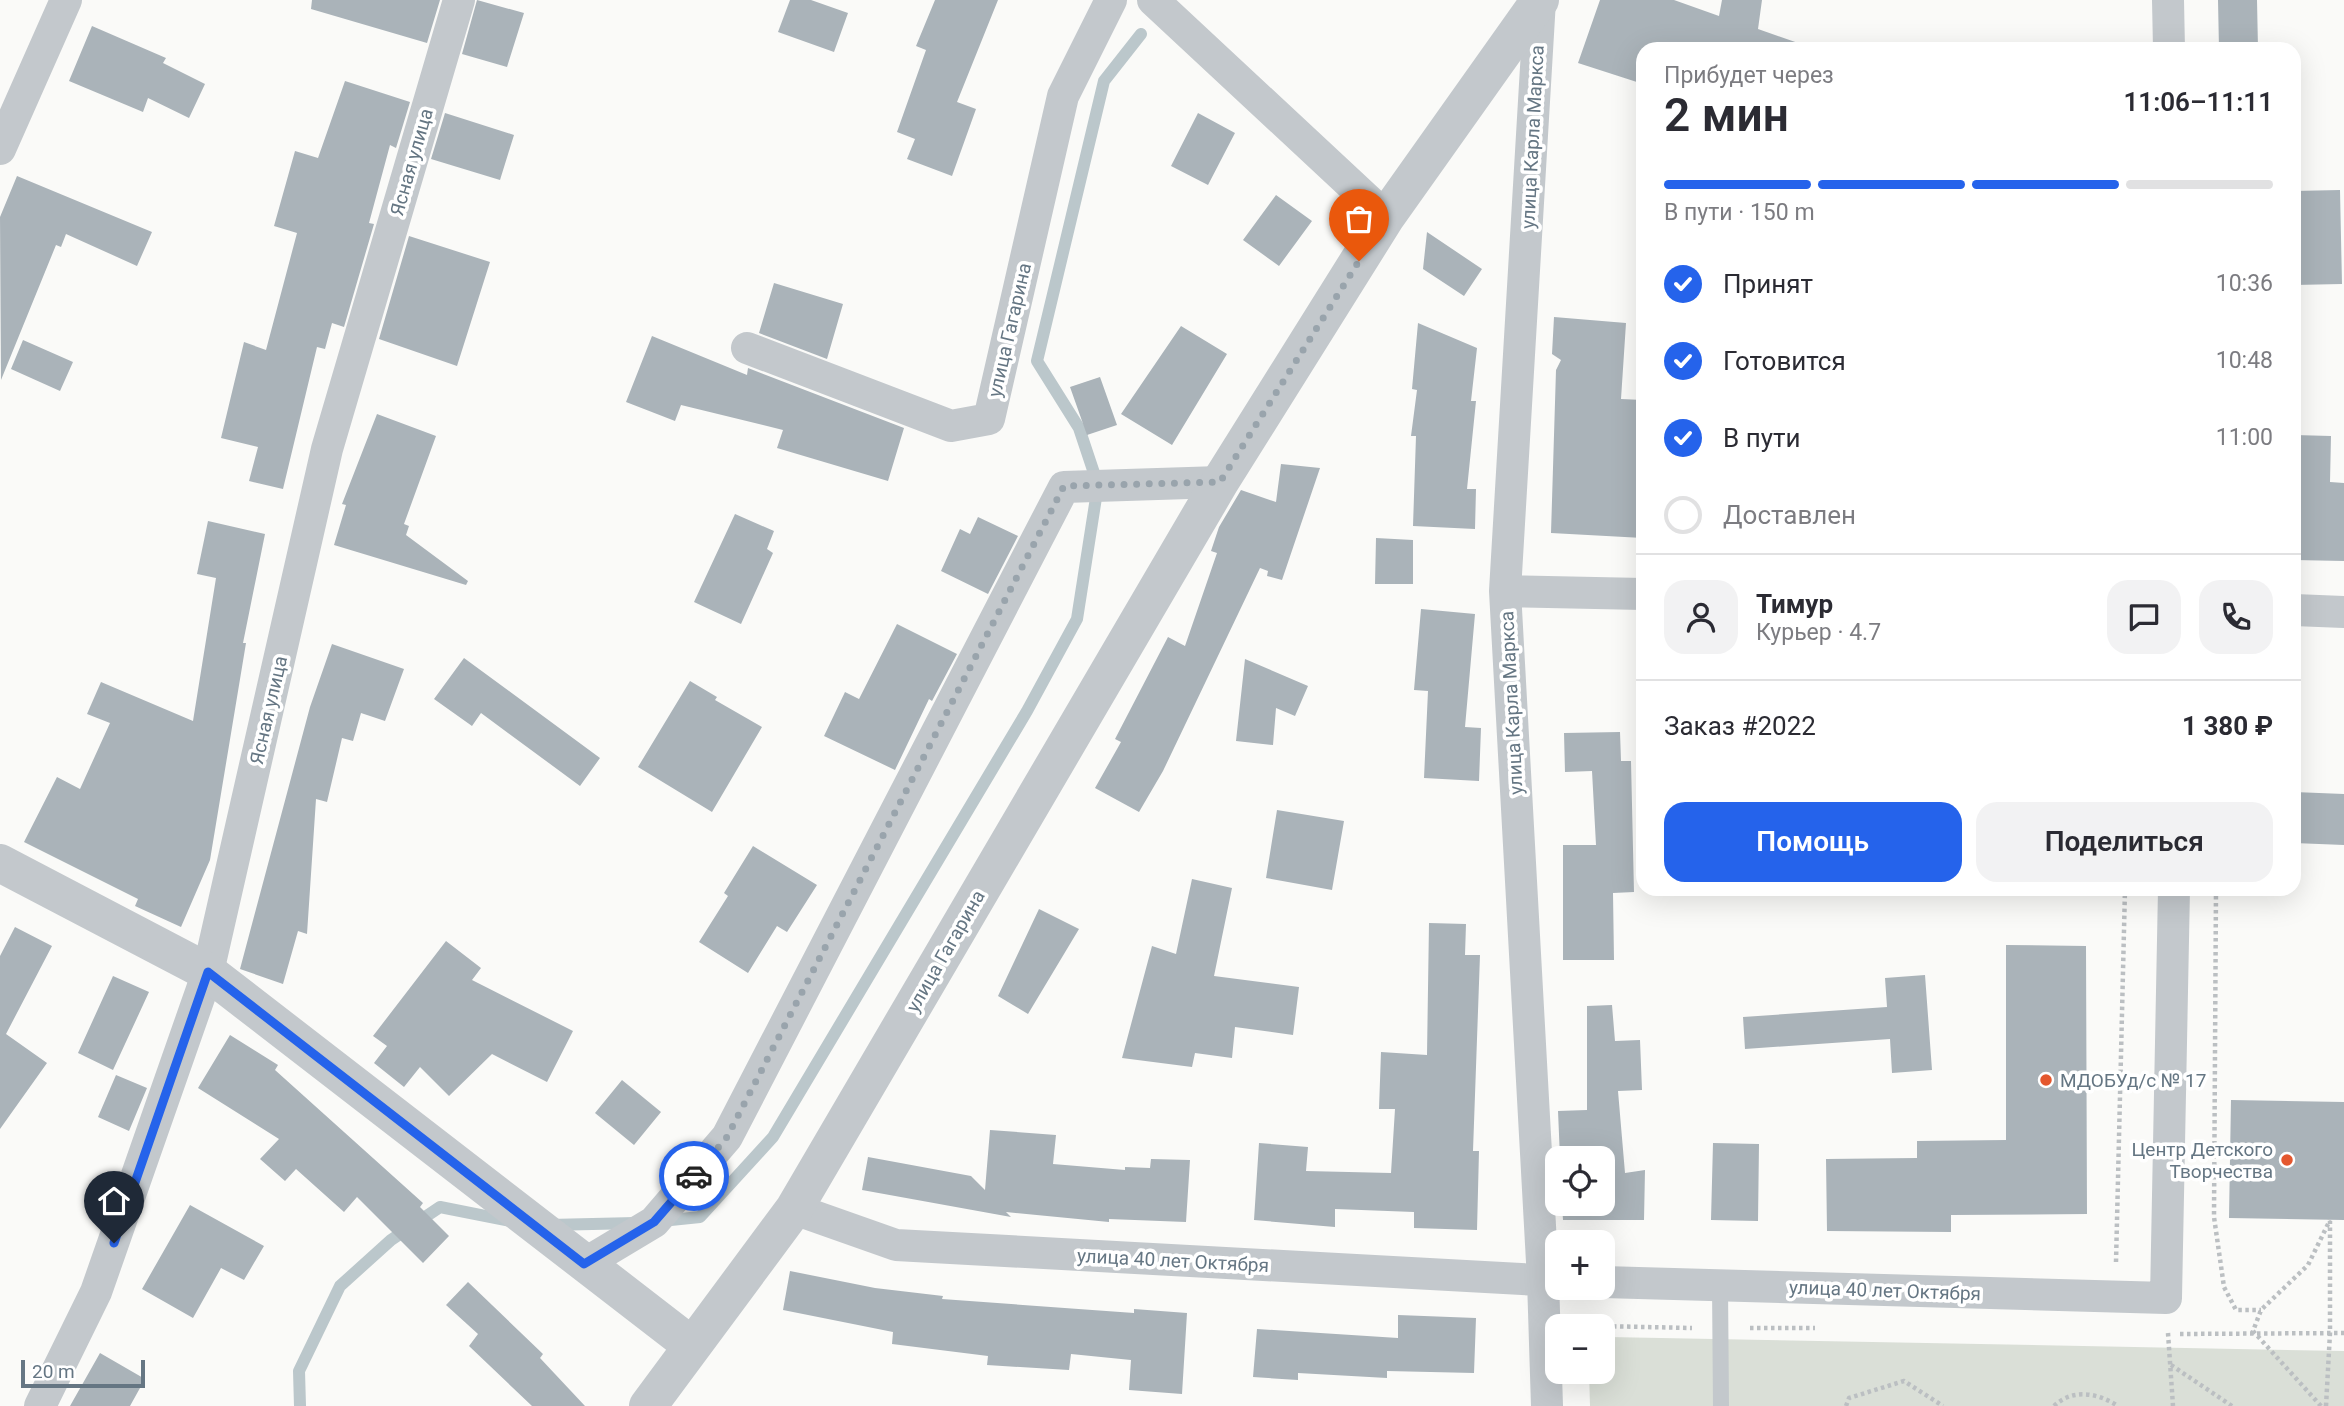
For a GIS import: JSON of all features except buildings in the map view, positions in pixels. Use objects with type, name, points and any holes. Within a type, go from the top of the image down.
[{"type":"street","points":[[0,149],[66,0]]},
{"type":"street","name":"Ясная улица","points":[[40,1406],[96,1292],[208,972],[327,449],[458,0]]},
{"type":"street","name":"улица Гагарина","points":[[747,348],[951,426],[989,419],[1063,96],[1111,0]]},
{"type":"street","points":[[1153,0],[1386,216]]},
{"type":"street","name":"улица Гагарина","points":[[648,1406],[794,1209],[1220,482],[1386,216],[1540,0]]},
{"type":"street","name":"улица Карла Маркса","points":[[1540,0],[1505,591],[1547,1230]]},
{"type":"street","points":[[2168,0],[2169,42]]},
{"type":"street","points":[[584,1264],[654,1222],[727,1137],[1064,486],[1220,482]]},
{"type":"street","points":[[1505,591],[1636,594]]},
{"type":"street","points":[[2301,610],[2344,612]]},
{"type":"street","points":[[0,863],[208,972],[691,1345]]},
{"type":"street","points":[[2166,1298],[2174,896]]},
{"type":"street","name":"улица 40 лет Октября","points":[[794,1209],[896,1245],[1545,1280]]},
{"type":"street","name":"улица 40 лет Октября","points":[[1615,1282],[2166,1298]]},
{"type":"street","name":"улица Карла Маркса","points":[[1547,1406],[1550,1300]]},
{"type":"lane","points":[[1720,1285],[1721,1406]]},
{"type":"path","points":[[2102,1264],[2116,1264],[2124,896]]},
{"type":"path","points":[[2216,896],[2214,1217],[2224,1287],[2236,1310],[2260,1310]]},
{"type":"path","points":[[2330,1220],[2330,1333],[2324,1406],[2253,1331],[2260,1310],[2308,1265],[2330,1220]]},
{"type":"path","points":[[2166,1298],[2173,1406]]},
{"type":"path","points":[[2170,1365],[2232,1406]]},
{"type":"path","points":[[1846,1406],[1849,1398],[1904,1381],[1942,1406]]},
{"type":"path","points":[[2054,1406],[2062,1399],[2092,1393],[2118,1406]]},
{"type":"shaded area","points":[[1615,1337],[2344,1351],[2344,1406],[1590,1406],[1589,1384],[1615,1384]]},
{"type":"waterway","points":[[661,1221],[700,1217],[773,1137],[1027,711],[1077,619],[1098,485],[1079,428],[1037,361],[1104,81],[1141,34]]},
{"type":"waterway","points":[[300,1406],[299,1371],[340,1286],[391,1240],[440,1207],[511,1221]]},
{"type":"waterway","points":[[549,1225],[636,1223]]},
{"type":"way so far","points":[[694,1176],[727,1137],[1064,486],[1220,482],[1359,261]]},
{"type":"place","name":"МДОБУд/с № 17","points":[[2046,1080]]},
{"type":"place","name":"Центр Детского Творчества","points":[[2287,1160]]},
{"type":"route","points":[[114,1243],[208,972],[584,1264],[654,1222],[694,1176]]}]
